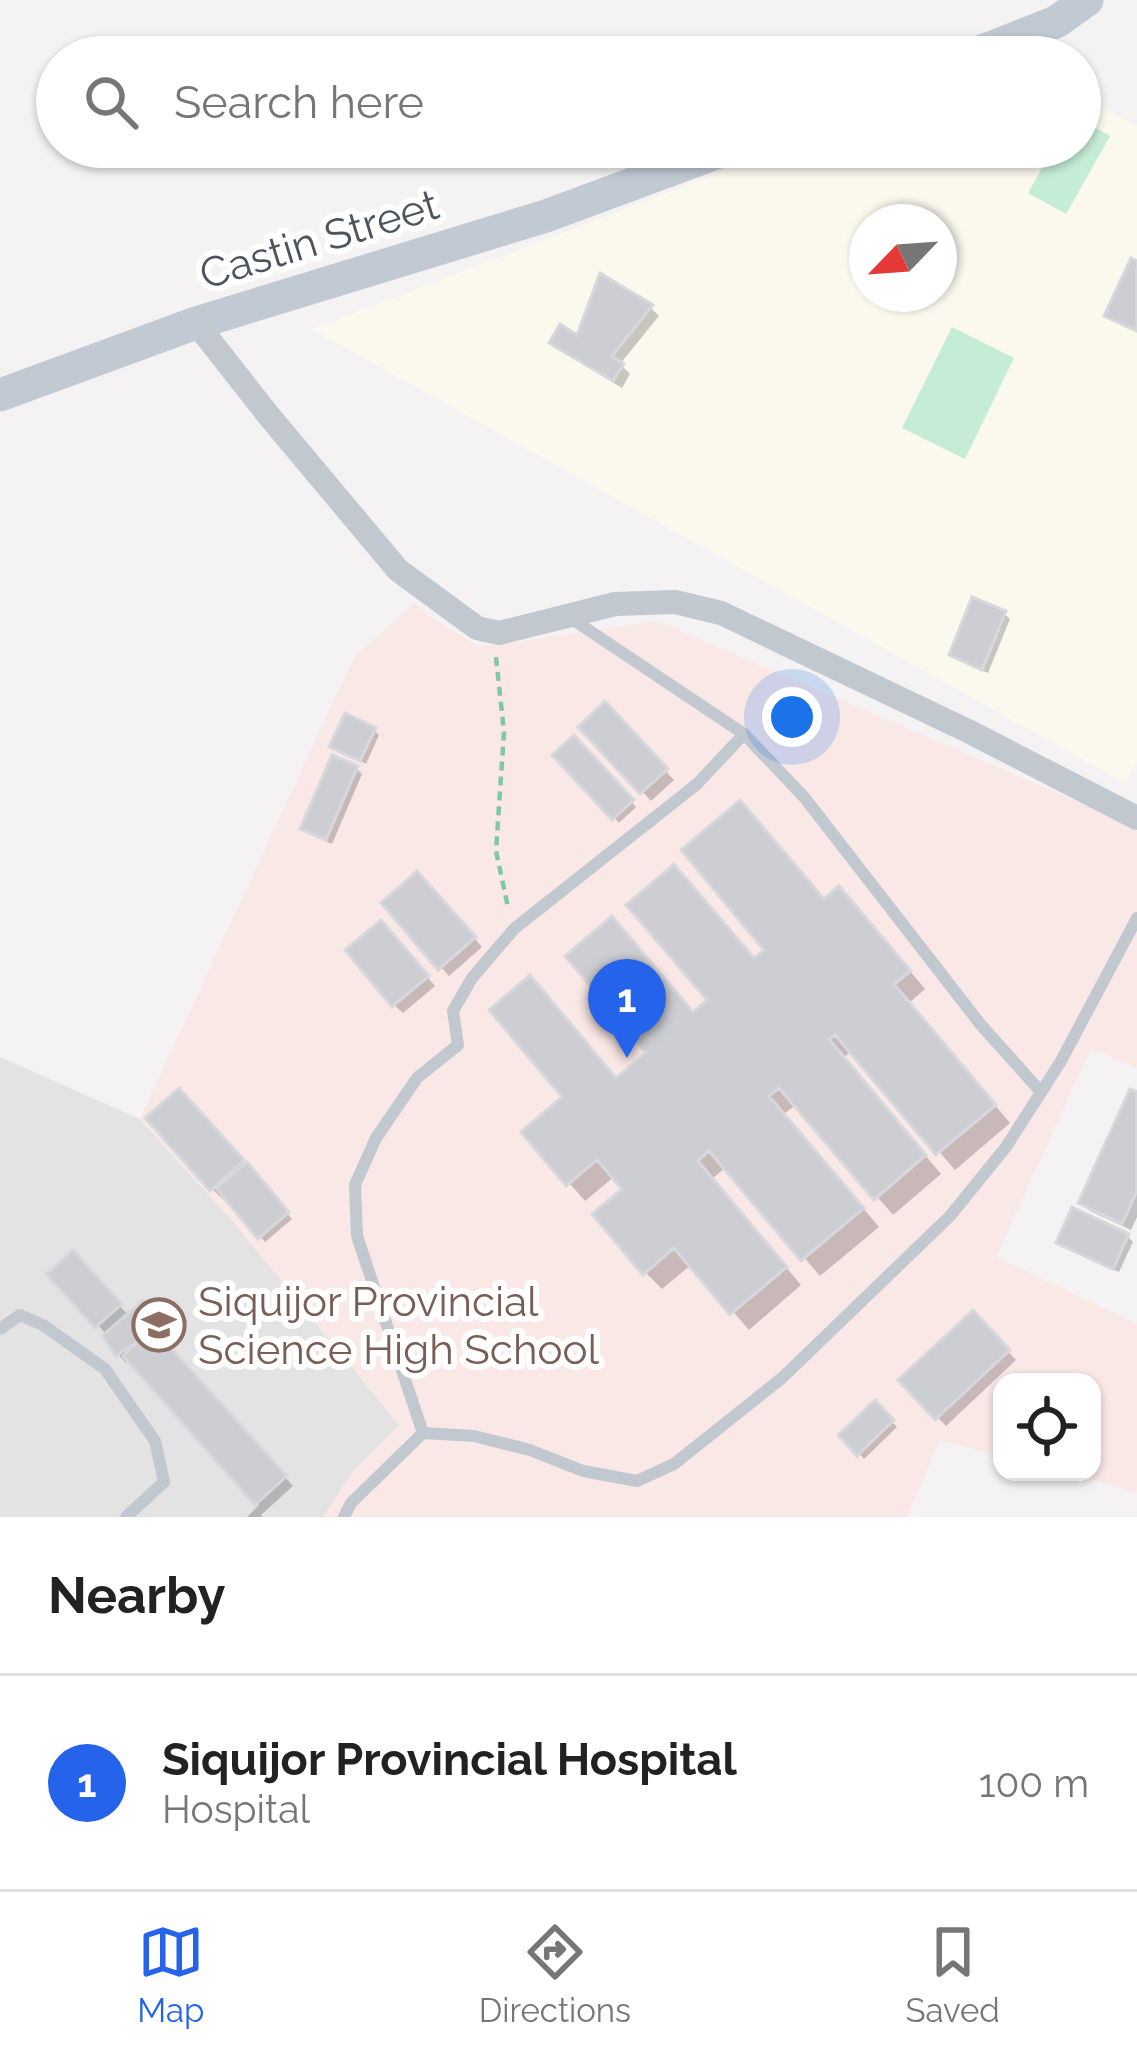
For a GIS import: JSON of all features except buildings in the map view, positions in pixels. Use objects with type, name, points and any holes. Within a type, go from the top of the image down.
[{"type":"street","points":[[1021,36],[1057,22],[1087,0]]},
{"type":"street","name":"Castin Street","points":[[0,395],[196,323],[546,216],[675,168]]},
{"type":"street","points":[[196,323],[398,570],[477,628],[499,633],[615,604],[675,602],[721,613],[1137,818]]},
{"type":"lane","points":[[566,615],[744,734],[804,797],[981,1025],[1042,1092]]},
{"type":"lane","points":[[423,1433],[358,1236],[355,1185],[376,1138],[417,1078],[458,1045],[453,1011],[472,978],[515,928],[697,784],[744,734]]},
{"type":"lane","points":[[344,1517],[351,1503],[423,1433],[473,1436],[530,1450],[583,1471],[637,1481],[674,1464],[782,1378],[950,1216],[1006,1147],[1042,1092],[1137,918]]},
{"type":"lane","points":[[4,1322],[20,1315],[43,1325],[105,1369],[155,1441],[164,1481],[126,1517]]},
{"type":"path","points":[[499,633],[497,667],[504,732],[496,851],[515,928]]},
{"type":"shaded area","points":[[1101,106],[1137,126],[1137,762],[1125,783],[312,329],[731,168],[1101,168]]},
{"type":"shaded area","points":[[415,603],[480,647],[657,621],[1114,817],[1137,831],[1137,1068],[1091,1048],[996,1257],[1137,1324],[1137,1492],[1096,1481],[1101,1481],[1101,1373],[993,1373],[993,1454],[940,1440],[907,1517],[324,1517],[352,1472],[399,1425],[235,1224],[140,1119],[354,657]]},
{"type":"shaded area","name":"Siquijor Provincial Science High School","points":[[0,1057],[140,1119],[235,1224],[400,1426],[352,1472],[324,1517],[0,1517]]},
{"type":"green space","points":[[1101,131],[1110,136],[1101,152]]},
{"type":"green space","points":[[1042,168],[1092,168],[1066,214],[1028,193]]},
{"type":"green space","points":[[952,327],[1014,358],[965,459],[902,428]]},
{"type":"place","name":"Siquijor Provincial Hospital","points":[[627,1058]]},
{"type":"place","name":"Siquijor Provincial Science High School","points":[[159,1325]]}]
